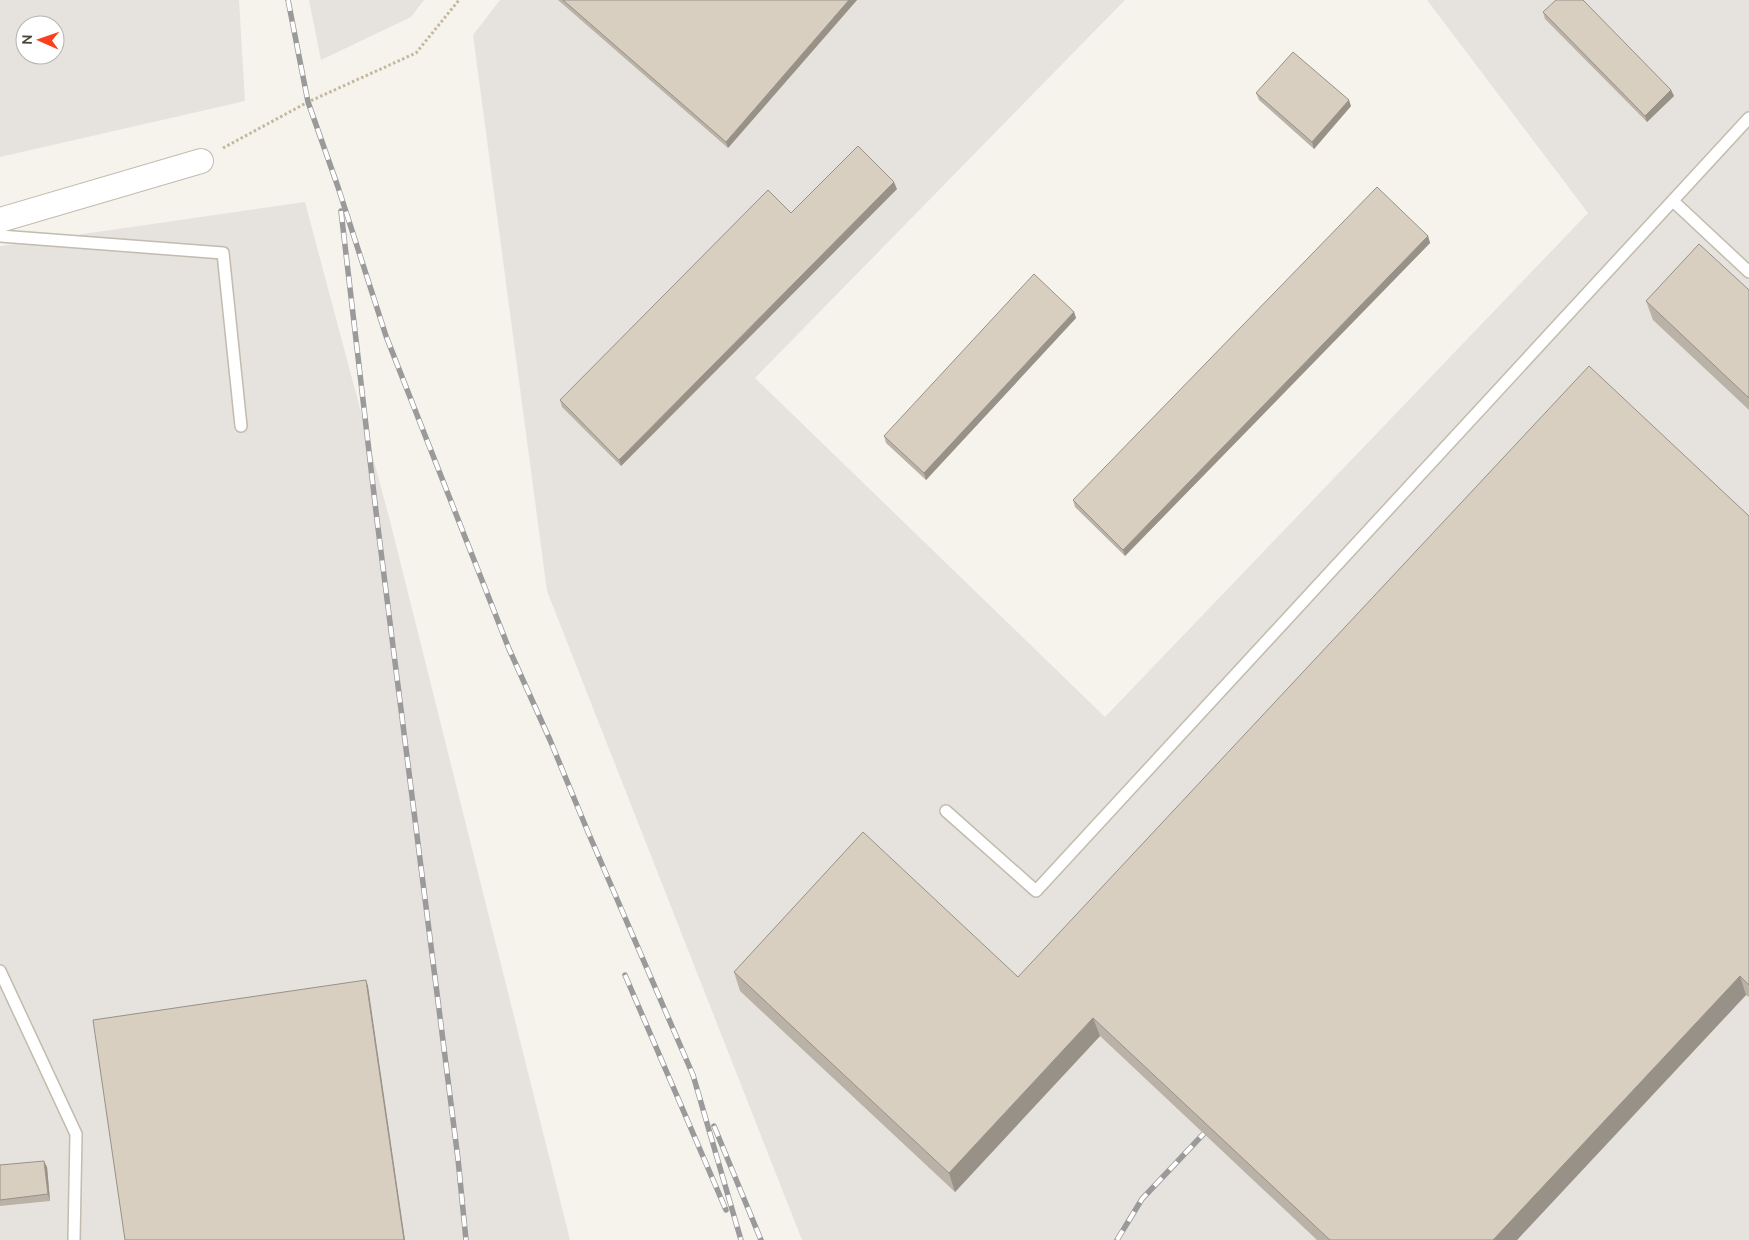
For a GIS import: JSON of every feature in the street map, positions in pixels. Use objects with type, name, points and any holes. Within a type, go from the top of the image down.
[{"type":"street","points":[[0,220],[201,161]]},
{"type":"lane","points":[[946,811],[1036,891],[1749,118]]},
{"type":"lane","points":[[1673,201],[1749,272]]},
{"type":"lane","points":[[0,236],[223,253],[241,426]]},
{"type":"lane","points":[[0,971],[76,1134],[74,1240]]},
{"type":"path","points":[[201,161],[308,102],[416,53],[459,0]]},
{"type":"shaded area","points":[[0,0],[239,0],[245,101],[0,157]]},
{"type":"shaded area","points":[[309,0],[424,0],[411,17],[321,60]]},
{"type":"shaded area","points":[[500,0],[1125,0],[755,378],[1105,717],[1588,213],[1427,0],[1749,0],[1749,1240],[802,1240],[547,591],[473,35]]},
{"type":"shaded area","points":[[305,202],[390,521],[570,1240],[0,1240],[0,246]]},
{"type":"building","points":[[563,0],[849,0],[726,142]]},
{"type":"building","points":[[1556,0],[1583,0],[1671,90],[1645,116],[1543,12]]},
{"type":"building","points":[[1293,52],[1349,100],[1312,142],[1256,93]]},
{"type":"building","points":[[858,146],[894,182],[619,460],[560,400],[768,190],[791,213]]},
{"type":"building","points":[[1377,187],[1428,236],[1123,550],[1073,500]]},
{"type":"building","points":[[1699,244],[1749,290],[1749,398],[1646,301]]},
{"type":"building","points":[[1034,274],[1074,312],[924,473],[884,436]]},
{"type":"building","points":[[1589,366],[1749,516],[1749,985],[1740,976],[1493,1240],[1330,1240],[1093,1018],[949,1173],[734,972],[863,832],[1018,977]]},
{"type":"building","points":[[366,980],[404,1240],[125,1240],[93,1020]]},
{"type":"building","points":[[44,1161],[48,1194],[0,1200],[0,1165]]},
{"type":"railway","points":[[288,0],[308,102],[338,187],[386,336],[509,649],[550,740],[693,1075],[741,1240]]},
{"type":"railway","points":[[341,211],[377,520],[458,1159],[466,1240]]},
{"type":"railway","points":[[625,975],[726,1210]]},
{"type":"railway","points":[[714,1126],[761,1240]]},
{"type":"railway","points":[[1117,1240],[1142,1199],[1210,1127]]}]
